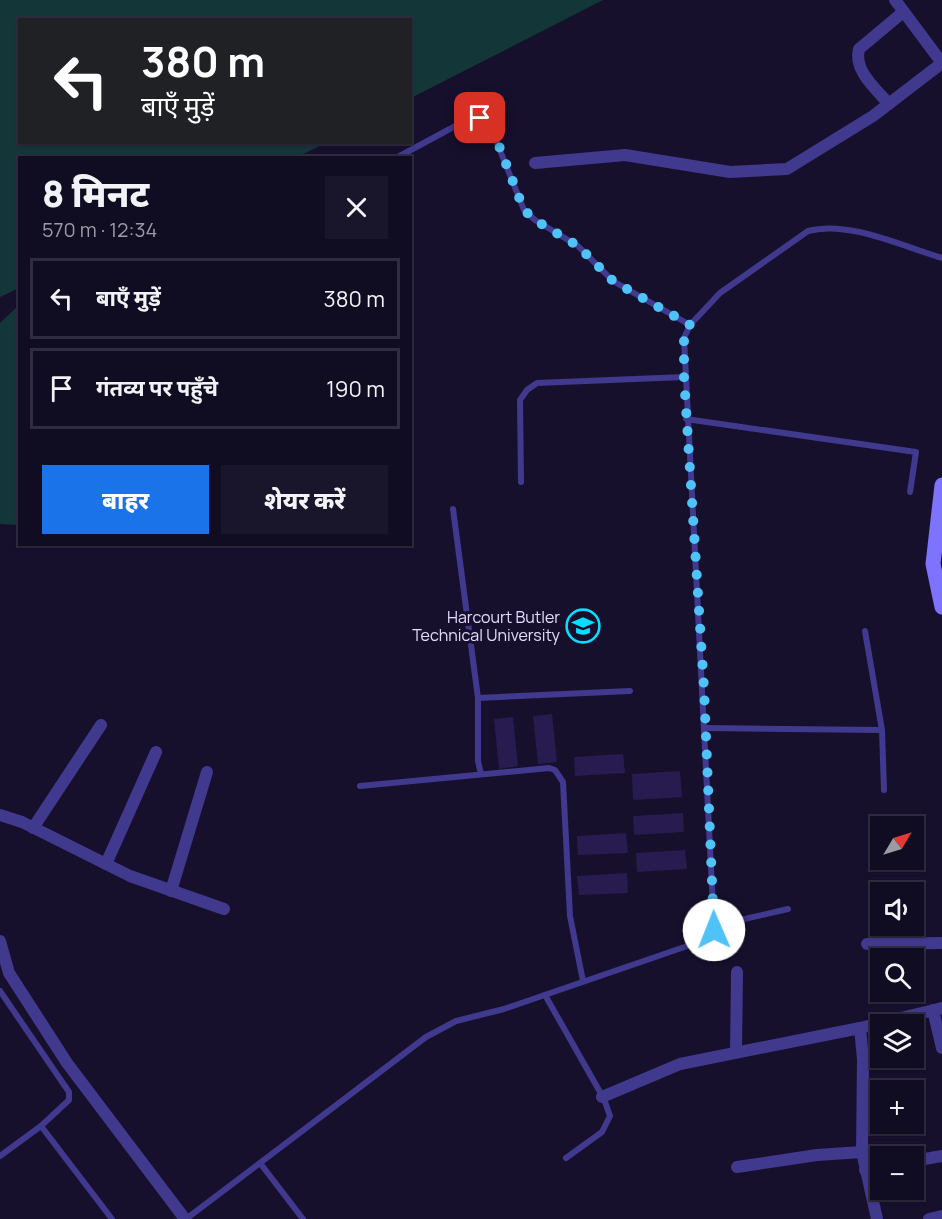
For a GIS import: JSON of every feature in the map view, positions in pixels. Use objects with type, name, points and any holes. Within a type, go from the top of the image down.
[{"type":"street","points":[[535,163],[625,155],[730,172],[787,169],[889,104],[942,63],[902,13],[895,0]]},
{"type":"street","points":[[889,104],[859,66],[858,53],[859,49],[902,13]]},
{"type":"street","points":[[942,485],[933,564],[942,607]]},
{"type":"street","points":[[33,828],[101,725]]},
{"type":"street","points":[[106,864],[156,752]]},
{"type":"street","points":[[171,891],[207,772]]},
{"type":"street","points":[[0,815],[33,828],[106,864],[171,891],[224,909]]},
{"type":"street","points":[[0,941],[6,975],[67,1063],[185,1219]]},
{"type":"street","points":[[867,944],[942,944]]},
{"type":"street","points":[[736,1051],[737,972]]},
{"type":"street","points":[[602,1097],[681,1064],[736,1051],[860,1028],[938,1009],[942,1048]]},
{"type":"street","points":[[860,1028],[863,1059],[862,1152],[877,1219]]},
{"type":"street","points":[[737,1167],[817,1155],[862,1152]]},
{"type":"street","points":[[924,1159],[942,1156]]},
{"type":"street","points":[[865,1170],[870,1169]]},
{"type":"street","points":[[929,1219],[942,1216]]},
{"type":"lane","points":[[400,156],[472,117],[480,118],[494,133],[524,210],[535,220],[578,246],[613,281],[690,325]]},
{"type":"lane","points":[[185,1219],[426,1037],[456,1021],[504,1009],[699,942],[712,935],[714,926],[706,728],[686,419],[684,338],[690,325],[720,293],[808,231],[823,227],[843,228],[942,258]]},
{"type":"lane","points":[[521,482],[520,400],[527,390],[537,383],[684,377]]},
{"type":"lane","points":[[686,419],[916,452],[910,492]]},
{"type":"lane","points":[[453,509],[478,698],[478,761],[481,774]]},
{"type":"lane","points":[[865,631],[882,730],[884,790]]},
{"type":"lane","points":[[478,698],[630,690]]},
{"type":"lane","points":[[706,728],[882,730]]},
{"type":"lane","points":[[360,786],[549,768],[561,776],[570,916],[583,981]]},
{"type":"lane","points":[[714,926],[788,909]]},
{"type":"lane","points":[[0,991],[69,1092],[69,1100],[41,1126],[0,1156]]},
{"type":"lane","points":[[545,995],[602,1097],[610,1116],[602,1132],[566,1158]]},
{"type":"lane","points":[[41,1126],[112,1219]]},
{"type":"lane","points":[[260,1163],[303,1219]]},
{"type":"green space","points":[[0,0],[603,0],[412,97],[412,18],[18,18],[18,144],[324,144],[299,156],[18,156],[18,288],[0,297]]},
{"type":"green space","points":[[18,306],[18,525],[0,524],[0,323]]},
{"type":"building","points":[[552,714],[557,762],[538,764],[533,716]]},
{"type":"building","points":[[513,717],[518,766],[499,769],[494,719]]},
{"type":"building","points":[[623,754],[625,773],[575,776],[574,757]]},
{"type":"building","points":[[680,771],[682,797],[633,800],[632,774]]},
{"type":"building","points":[[683,813],[684,832],[634,835],[633,816]]},
{"type":"building","points":[[626,833],[628,853],[578,855],[577,836]]},
{"type":"building","points":[[685,850],[687,869],[637,872],[636,853]]},
{"type":"building","points":[[627,873],[628,893],[579,895],[577,876]]},
{"type":"place","name":"Harcourt Butler Technical University","points":[[583,626]]},
{"type":"route","points":[[480,118],[494,133],[524,210],[535,220],[578,246],[613,281],[690,325],[684,338],[684,377],[704,688],[714,930]]}]
